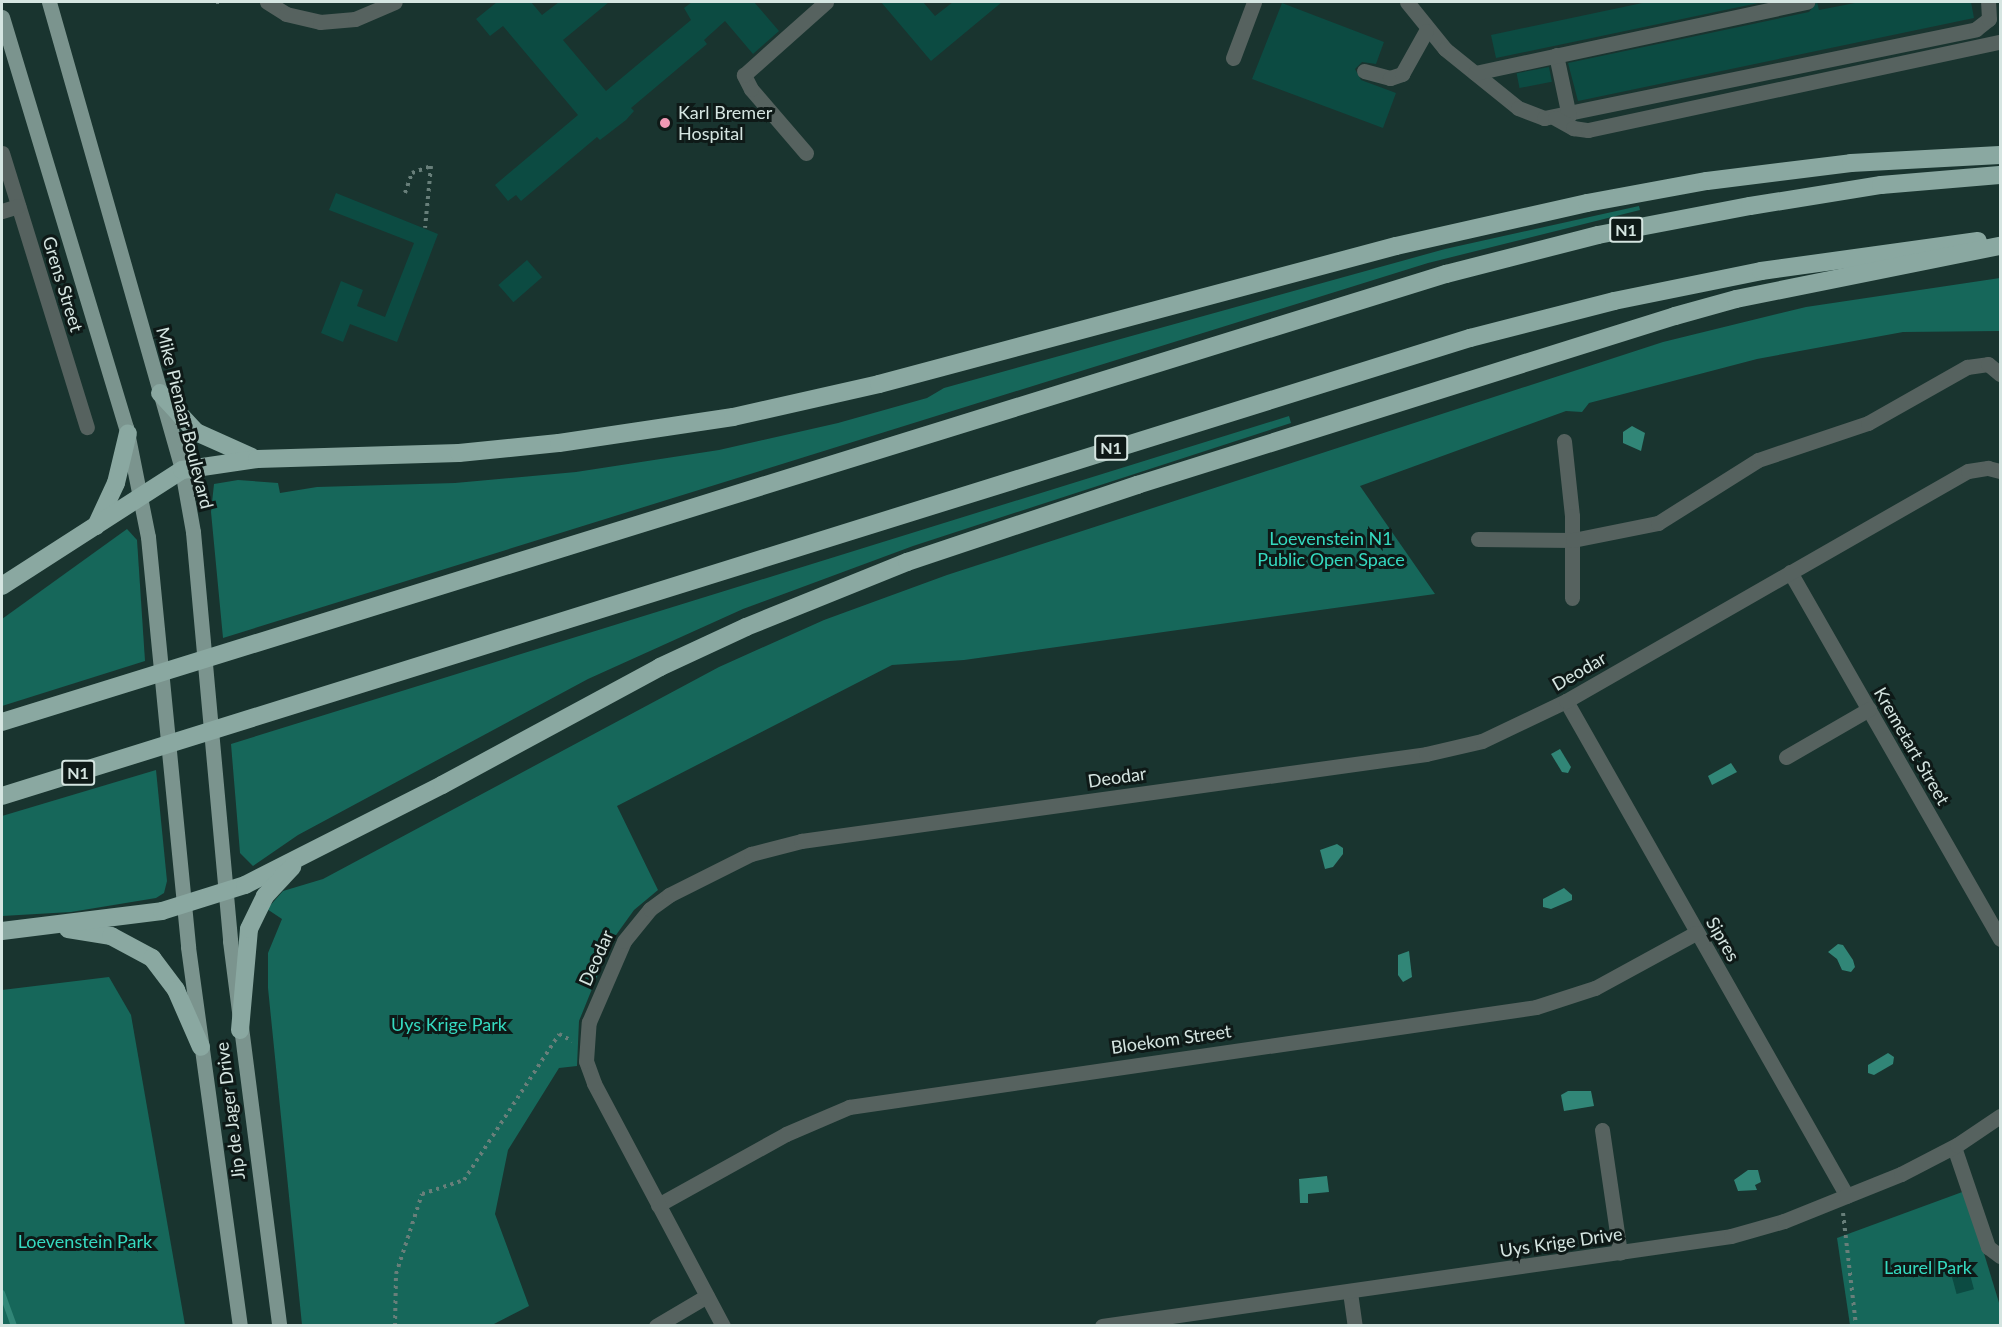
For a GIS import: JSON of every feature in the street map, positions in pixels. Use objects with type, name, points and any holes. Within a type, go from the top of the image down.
[{"type":"highway","points":[[2,586],[182,470],[257,459],[459,453],[559,443],[733,417],[879,384],[1396,246],[1587,203],[1707,181],[1851,163],[2001,155]]},
{"type":"highway","name":"N1","points":[[2,722],[250,647],[849,457],[1446,274],[1598,235],[1750,206],[1881,185],[2001,175]]},
{"type":"highway","name":"N1","points":[[2,796],[1470,338],[1614,300],[1761,271],[2001,239]]},
{"type":"highway","points":[[2,931],[162,911],[224,892],[311,850],[660,667],[746,627],[907,562],[1171,474],[1675,316],[1736,299],[2001,246]]},
{"type":"highway","points":[[160,393],[196,432],[257,459]]},
{"type":"highway","points":[[96,526],[116,483],[128,433]]},
{"type":"highway","points":[[240,1029],[245,951],[254,916],[276,883],[311,850]]},
{"type":"highway","points":[[35,926],[111,936],[146,953],[172,982],[201,1047]]},
{"type":"main road","name":"Mike Pienaar Boulevard","points":[[49,2],[182,470],[193,532],[224,892]]},
{"type":"main road","points":[[2,17],[128,433],[159,613],[184,904]]},
{"type":"main road","name":"Jip de Jager Drive","points":[[224,892],[279,1326]]},
{"type":"main road","name":"Jip de Jager Drive","points":[[184,904],[201,1047],[240,1326]]},
{"type":"street","points":[[267,2],[286,14],[320,22],[355,19],[395,2]]},
{"type":"street","points":[[806,153],[751,89],[744,75],[826,2]]},
{"type":"street","points":[[1233,58],[1254,2]]},
{"type":"street","points":[[1407,2],[1426,31],[1526,113],[1562,117],[1976,29],[1989,19],[1988,2]]},
{"type":"street","points":[[1475,73],[1807,2]]},
{"type":"street","points":[[1364,71],[1390,78],[1402,74],[1426,31]]},
{"type":"street","points":[[1556,55],[1562,117],[1573,128],[1588,130],[2001,42]]},
{"type":"street","name":"Grens Street","points":[[2,153],[87,427]]},
{"type":"street","points":[[2,211],[18,206]]},
{"type":"street","points":[[1478,539],[1573,540],[1658,523],[1758,460],[1868,423],[1967,367],[1988,364],[2001,374]]},
{"type":"street","points":[[1564,441],[1573,540],[1572,598]]},
{"type":"street","name":"Deodar","points":[[723,1326],[594,1083],[585,1047],[589,1022],[633,926],[669,895],[751,854],[801,841],[1445,751],[1499,735],[1566,701],[1968,471],[1988,468],[2001,471]]},
{"type":"street","name":"Kremetart Street","points":[[1790,572],[2001,939]]},
{"type":"street","name":"Sipres","points":[[1566,701],[1847,1196]]},
{"type":"street","points":[[1786,757],[1869,709]]},
{"type":"street","name":"Bloekom Street","points":[[658,1205],[786,1134],[849,1107],[1536,1007],[1596,988],[1696,933]]},
{"type":"street","name":"Uys Krige Drive","points":[[1102,1326],[1731,1236],[1847,1196],[1954,1147],[2001,1116]]},
{"type":"street","points":[[1602,1130],[1620,1253]]},
{"type":"street","points":[[1954,1147],[1988,1247],[2001,1256]]},
{"type":"street","points":[[1350,1292],[1355,1326]]},
{"type":"street","points":[[656,1326],[707,1296]]},
{"type":"path","points":[[216,2],[223,2]]},
{"type":"path","points":[[405,193],[412,173],[432,166],[425,228]]},
{"type":"path","points":[[395,1326],[396,1274],[422,1194],[464,1180],[559,1034],[585,1047]]},
{"type":"path","points":[[1847,1196],[1841,1220],[1856,1326]]},
{"type":"green space","points":[[1639,206],[1640,210],[1428,263],[223,638],[211,512],[214,484],[238,480],[278,483],[280,493],[317,487],[455,483],[576,472],[719,450],[838,423],[927,398],[944,388],[1445,249]]},
{"type":"green space","points":[[2000,278],[2000,331],[1903,332],[1757,359],[1589,403],[1582,412],[1566,411],[1360,486],[1435,594],[964,660],[892,665],[617,806],[658,890],[634,910],[611,942],[579,1021],[577,1066],[559,1068],[508,1150],[495,1214],[529,1306],[492,1325],[302,1325],[268,988],[268,953],[282,919],[267,909],[283,891],[323,879],[719,667],[824,620],[947,575],[1663,342],[1806,307]]},
{"type":"green space","points":[[1289,416],[1291,423],[913,546],[743,609],[588,679],[298,835],[253,866],[240,853],[231,744]]},
{"type":"green space","points":[[127,529],[137,540],[145,661],[2,706],[2,619]]},
{"type":"green space","points":[[156,770],[167,881],[164,893],[156,898],[71,912],[2,916],[2,816]]},
{"type":"green space","name":"Loevenstein Park","points":[[109,977],[131,1015],[185,1325],[2,1325],[2,990]]},
{"type":"green space","name":"Laurel Park","points":[[1965,1191],[2000,1306],[2000,1325],[1850,1325],[1837,1238]]},
{"type":"shaded area","points":[[1632,426],[1645,433],[1641,451],[1623,443],[1623,432]]},
{"type":"shaded area","points":[[1560,749],[1571,767],[1568,773],[1562,772],[1551,754]]},
{"type":"shaded area","points":[[1731,763],[1737,772],[1712,785],[1708,776]]},
{"type":"shaded area","points":[[1337,844],[1343,848],[1343,854],[1333,867],[1325,869],[1320,850]]},
{"type":"shaded area","points":[[1564,888],[1572,895],[1572,900],[1551,909],[1543,907],[1543,899]]},
{"type":"shaded area","points":[[1838,944],[1843,945],[1853,960],[1855,967],[1851,972],[1842,970],[1837,959],[1828,952]]},
{"type":"shaded area","points":[[1409,951],[1412,977],[1403,982],[1398,975],[1398,955]]},
{"type":"shaded area","points":[[1888,1053],[1894,1057],[1893,1064],[1874,1075],[1868,1073],[1868,1065]]},
{"type":"shaded area","points":[[1568,1091],[1591,1091],[1594,1106],[1564,1111],[1561,1095]]},
{"type":"shaded area","points":[[1748,1170],[1758,1170],[1761,1182],[1755,1185],[1757,1190],[1738,1191],[1734,1180]]},
{"type":"shaded area","points":[[1327,1176],[1329,1192],[1308,1194],[1308,1203],[1300,1203],[1299,1179]]},
{"type":"building","points":[[497,2],[531,2],[542,15],[559,2],[609,2],[563,40],[606,91],[691,20],[684,8],[692,2],[754,2],[779,31],[753,54],[725,21],[704,40],[707,44],[631,108],[634,111],[626,120],[600,140],[597,137],[521,201],[516,195],[508,201],[495,185],[578,115],[503,26],[490,36],[476,19]]},
{"type":"building","points":[[881,2],[923,2],[935,16],[953,2],[1002,2],[931,61]]},
{"type":"building","points":[[1647,2],[1763,2],[1496,58],[1491,35]]},
{"type":"building","points":[[1817,2],[1819,10],[1860,2],[1971,2],[1974,18],[1578,101],[1568,63],[1809,12]]},
{"type":"building","points":[[1282,3],[1384,42],[1376,64],[1362,62],[1355,69],[1361,80],[1396,93],[1383,128],[1252,79]]},
{"type":"building","points":[[1549,67],[1552,82],[1519,88],[1517,73]]},
{"type":"building","points":[[336,193],[438,234],[397,342],[350,324],[343,342],[321,333],[341,281],[363,290],[357,306],[385,317],[414,243],[329,210]]},
{"type":"building","points":[[527,260],[542,277],[513,302],[498,285]]},
{"type":"building","points":[[1968,1267],[1974,1289],[1957,1294],[1951,1272]]},
{"type":"waterway","points":[[2,1293],[14,1326]]},
{"type":"place","name":"Karl Bremer Hospital","points":[[665,123]]},
{"type":"park label","name":"Loevenstein N1 Public Open Space","points":[[1331,549]]},
{"type":"park label","name":"Uys Krige Park","points":[[449,1024]]}]
